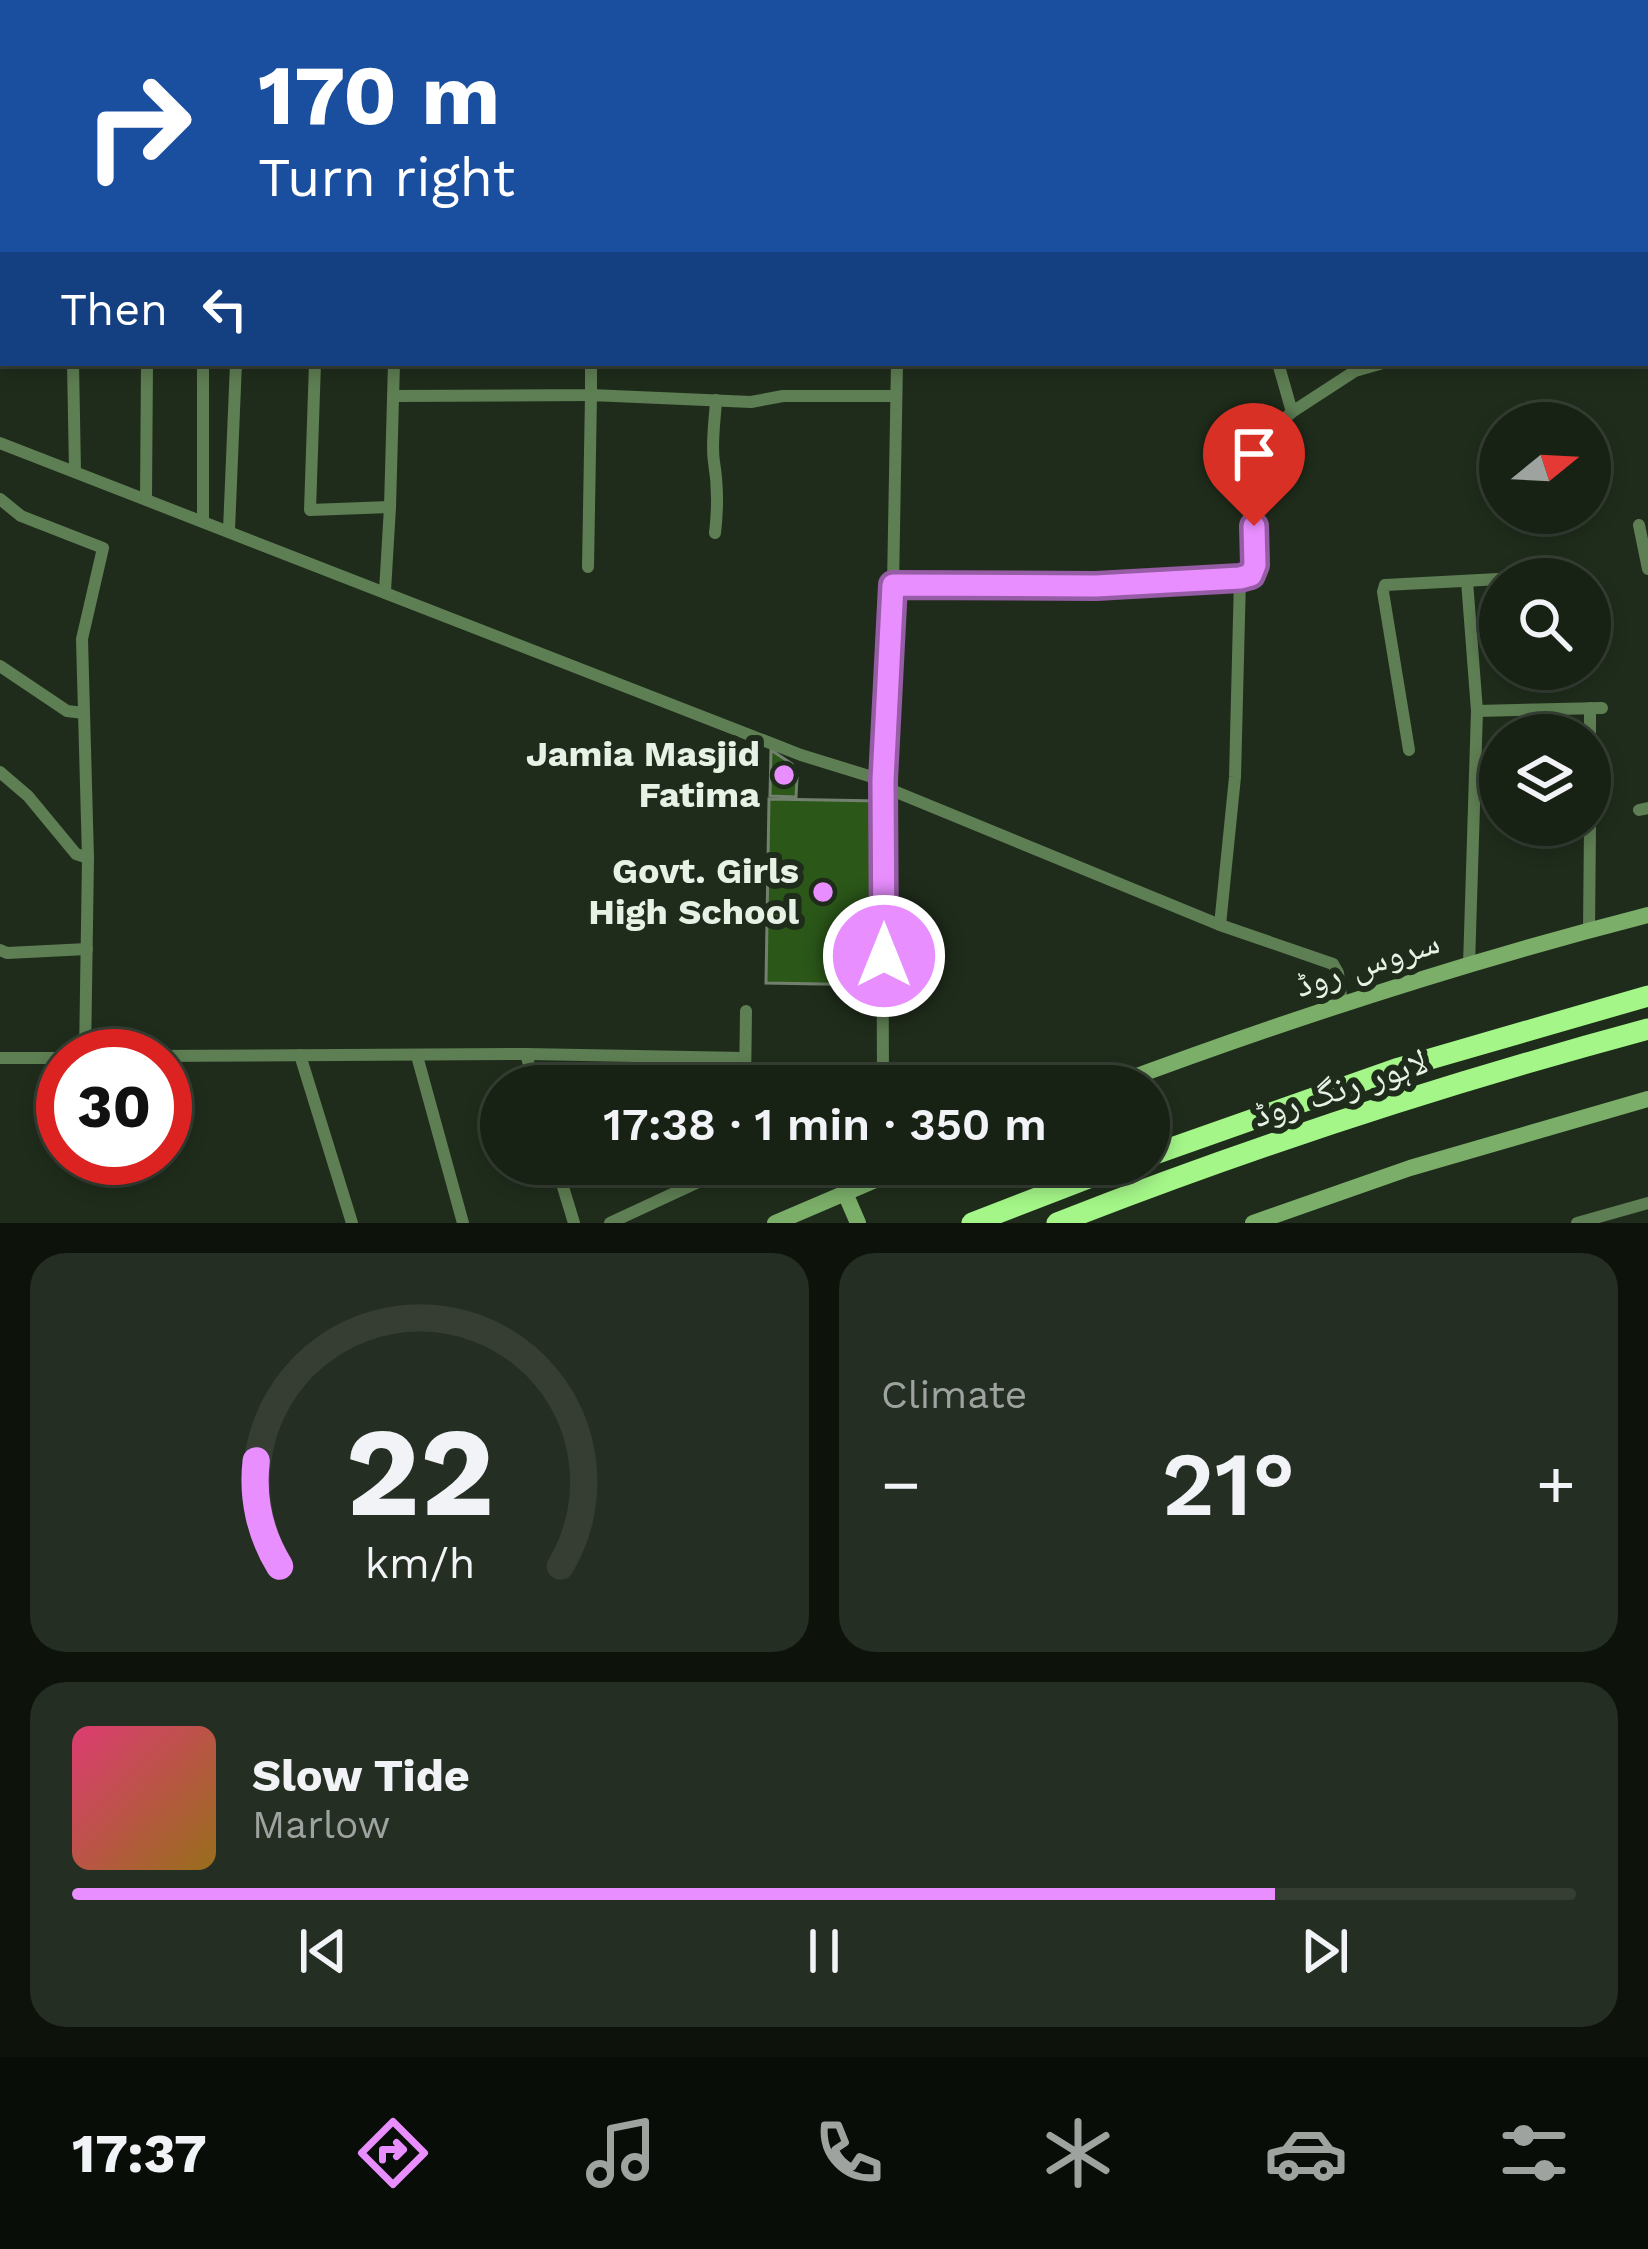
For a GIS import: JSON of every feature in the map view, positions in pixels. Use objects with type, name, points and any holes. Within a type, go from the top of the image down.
[{"type":"highway","name":"لاہور رنگ روڈ","points":[[1170,1149],[1399,1069],[1648,996]]},
{"type":"highway","name":"لاہور رنگ روڈ","points":[[1057,1223],[1405,1100],[1648,1029]]},
{"type":"highway","points":[[972,1223],[1071,1185]]},
{"type":"street","points":[[74,366],[75,471]]},
{"type":"street","points":[[146,498],[147,366]]},
{"type":"street","points":[[202,366],[203,520]]},
{"type":"street","points":[[229,530],[236,366]]},
{"type":"street","points":[[315,366],[310,510],[390,507]]},
{"type":"street","points":[[385,591],[394,366]]},
{"type":"street","points":[[587,567],[591,366]]},
{"type":"street","points":[[883,1065],[883,784],[897,366]]},
{"type":"street","points":[[1279,366],[1292,412]]},
{"type":"street","points":[[893,585],[1096,586],[1251,575],[1255,565],[1253,448],[1353,367]]},
{"type":"street","points":[[393,396],[591,395],[751,402],[783,396],[896,396]]},
{"type":"street","points":[[715,533],[716,400]]},
{"type":"street","points":[[0,443],[883,784],[1220,925],[1333,964],[1342,1004]]},
{"type":"street","points":[[0,499],[21,516],[103,548],[82,639],[88,858],[86,1029]]},
{"type":"street","points":[[1639,525],[1648,569]]},
{"type":"street","points":[[1220,925],[1235,777],[1240,578]]},
{"type":"street","points":[[1409,750],[1385,585],[1479,579]]},
{"type":"street","points":[[1467,580],[1477,711],[1469,965]]},
{"type":"street","points":[[0,666],[67,711],[84,713]]},
{"type":"street","points":[[1477,711],[1596,708],[1595,714]]},
{"type":"street","points":[[0,772],[28,796],[76,854],[88,858]]},
{"type":"street","points":[[1589,930],[1590,846]]},
{"type":"street","name":"سروس روڈ","points":[[1169,1065],[1342,1004],[1648,915]]},
{"type":"street","points":[[0,950],[87,950]]},
{"type":"street","points":[[745,1065],[746,1011]]},
{"type":"street","points":[[526,1054],[529,1065]]},
{"type":"street","points":[[300,1055],[352,1223]]},
{"type":"street","points":[[192,1056],[745,1058]]},
{"type":"street","points":[[417,1056],[464,1223]]},
{"type":"street","points":[[0,1058],[36,1058]]},
{"type":"street","points":[[1253,1223],[1427,1163],[1648,1099]]},
{"type":"street","points":[[562,1185],[574,1223]]},
{"type":"street","points":[[610,1223],[691,1185]]},
{"type":"street","points":[[775,1223],[859,1185]]},
{"type":"street","points":[[845,1193],[858,1223]]},
{"type":"street","points":[[1577,1223],[1648,1203]]},
{"type":"street","points":[[642,1208],[650,1223]]},
{"type":"building","name":"Jamia Masjid Fatima","points":[[771,750],[792,764],[796,797],[770,796]]},
{"type":"building","name":"Govt. Girls High School","points":[[769,799],[879,801],[876,985],[766,983]]},
{"type":"place","name":"Jamia Masjid Fatima","points":[[784,775]]},
{"type":"place","name":"Govt. Girls High School","points":[[823,892]]},
{"type":"route","points":[[884,956],[884,734],[893,585],[1096,586],[1240,578],[1251,575],[1255,565],[1254,526]]}]
